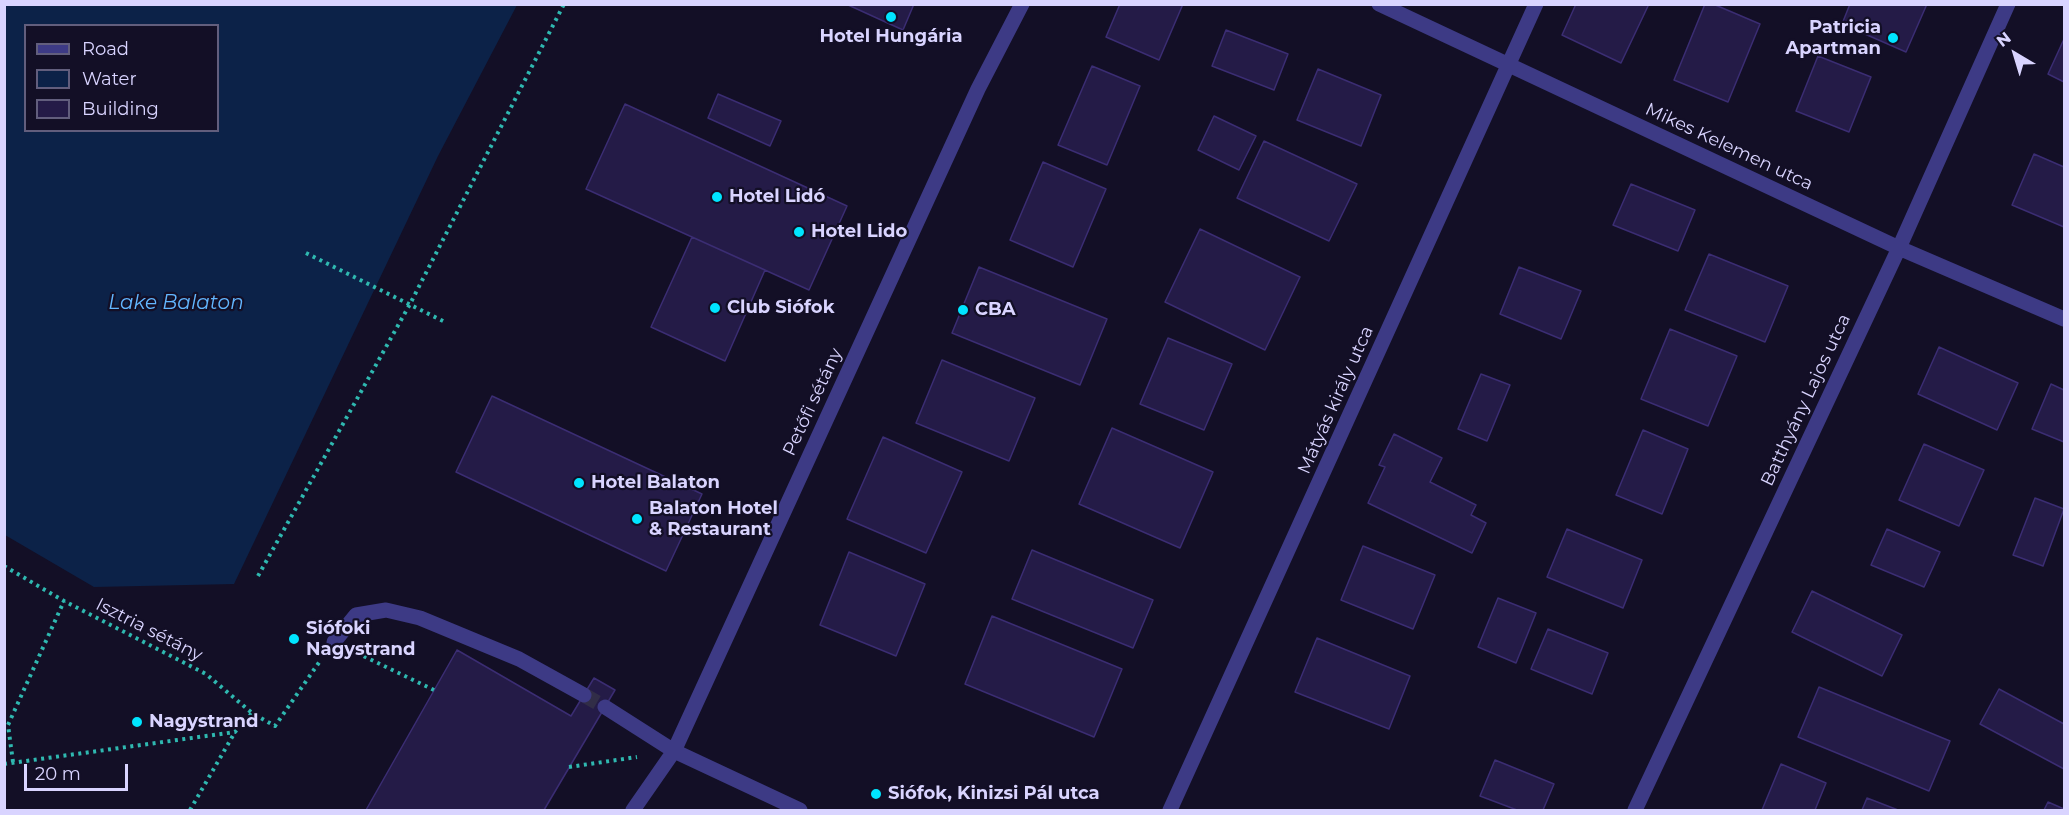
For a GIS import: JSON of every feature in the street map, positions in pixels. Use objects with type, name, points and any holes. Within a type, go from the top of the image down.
[{"type":"street","name":"Petőfi sétány","points":[[633,810],[674,751],[978,89],[1022,4]]},
{"type":"street","name":"Mikes Kelemen utca","points":[[1379,4],[1899,248],[2064,319]]},
{"type":"street","name":"Mátyás király utca","points":[[1170,810],[1536,4]]},
{"type":"street","name":"Batthyány Lajos utca","points":[[1635,810],[1899,248],[2008,4]]},
{"type":"street","points":[[334,642],[356,615],[386,610],[420,618],[519,659],[584,695]]},
{"type":"street","points":[[605,707],[674,751],[800,810]]},
{"type":"path","points":[[258,576],[410,304],[564,4]]},
{"type":"path","points":[[306,253],[447,323]]},
{"type":"path","name":"Isztria sétány","points":[[4,566],[64,602],[206,674],[252,713],[274,726],[334,642]]},
{"type":"path","points":[[13,762],[8,725],[64,602]]},
{"type":"path","points":[[334,642],[435,690]]},
{"type":"path","points":[[190,810],[235,732],[252,713]]},
{"type":"path","points":[[4,764],[235,732]]},
{"type":"path","points":[[569,768],[674,751]]},
{"type":"water","name":"Lake Balaton","points":[[5,4],[517,5],[438,156],[234,584],[94,587],[5,535]]},
{"type":"building","name":"Hotel Hungária","points":[[846,4],[914,4],[903,30]]},
{"type":"building","points":[[1120,4],[1183,4],[1159,60],[1106,37]]},
{"type":"building","points":[[1576,4],[1649,4],[1621,63],[1562,35]]},
{"type":"building","points":[[1705,4],[1713,4],[1760,24],[1728,102],[1674,80]]},
{"type":"building","name":"Patricia Apartman","points":[[1850,4],[1927,4],[1906,52],[1842,24]]},
{"type":"building","points":[[1226,30],[1288,54],[1274,90],[1212,66]]},
{"type":"building","points":[[2064,39],[2064,82],[2048,74]]},
{"type":"building","points":[[1818,56],[1871,77],[1849,132],[1796,111]]},
{"type":"building","points":[[1092,66],[1140,86],[1107,165],[1058,145]]},
{"type":"building","points":[[1318,69],[1381,95],[1361,146],[1297,120]]},
{"type":"building","points":[[718,94],[781,121],[770,146],[708,118]]},
{"type":"building","name":"Hotel Lidó","points":[[625,104],[847,206],[809,290],[586,189]]},
{"type":"building","points":[[1214,116],[1256,136],[1239,170],[1198,150]]},
{"type":"building","points":[[1264,141],[1357,184],[1329,241],[1237,198]]},
{"type":"building","points":[[2034,154],[2064,167],[2064,227],[2012,205]]},
{"type":"building","points":[[1043,162],[1106,189],[1073,267],[1010,240]]},
{"type":"building","points":[[1631,184],[1695,210],[1678,251],[1613,225]]},
{"type":"building","points":[[1200,229],[1300,277],[1265,350],[1165,302]]},
{"type":"building","points":[[692,237],[765,270],[725,361],[651,327]]},
{"type":"building","points":[[1709,254],[1788,286],[1765,342],[1685,310]]},
{"type":"building","points":[[979,267],[1107,319],[1080,385],[952,333]]},
{"type":"building","points":[[1519,267],[1581,291],[1561,339],[1500,314]]},
{"type":"building","points":[[1670,329],[1737,356],[1708,426],[1641,399]]},
{"type":"building","points":[[1168,338],[1232,364],[1204,430],[1140,404]]},
{"type":"building","points":[[1939,347],[2018,383],[1997,430],[1918,394]]},
{"type":"building","points":[[942,360],[1035,398],[1009,461],[916,423]]},
{"type":"building","points":[[1481,374],[1510,385],[1487,441],[1458,429]]},
{"type":"building","points":[[2051,384],[2064,390],[2064,442],[2032,429]]},
{"type":"building","name":"Hotel Balaton","points":[[492,396],[702,494],[666,571],[456,472]]},
{"type":"building","points":[[1112,428],[1213,472],[1180,548],[1079,504]]},
{"type":"building","points":[[1643,430],[1688,449],[1662,514],[1616,495]]},
{"type":"building","points":[[1394,434],[1442,458],[1430,482],[1476,505],[1471,515],[1486,523],[1472,553],[1368,503],[1385,467],[1379,465]]},
{"type":"building","points":[[883,437],[962,472],[926,553],[847,519]]},
{"type":"building","points":[[1924,444],[1984,470],[1959,526],[1899,500]]},
{"type":"building","points":[[2035,498],[2064,509],[2043,566],[2013,555]]},
{"type":"building","points":[[1567,529],[1642,560],[1623,608],[1547,577]]},
{"type":"building","points":[[1887,529],[1940,552],[1924,587],[1871,565]]},
{"type":"building","points":[[1363,546],[1435,575],[1413,629],[1341,600]]},
{"type":"building","points":[[1032,550],[1153,600],[1133,648],[1012,599]]},
{"type":"building","points":[[849,552],[925,584],[896,656],[820,625]]},
{"type":"building","points":[[1812,591],[1902,635],[1882,676],[1792,632]]},
{"type":"building","points":[[1498,598],[1536,613],[1516,663],[1478,647]]},
{"type":"building","points":[[992,616],[1122,669],[1094,737],[965,684]]},
{"type":"building","points":[[1548,629],[1608,653],[1592,694],[1531,669]]},
{"type":"building","points":[[1317,638],[1410,676],[1389,729],[1295,692]]},
{"type":"building","points":[[457,650],[571,716],[594,678],[615,690],[544,810],[366,810]]},
{"type":"building","points":[[1819,687],[1950,741],[1929,791],[1798,737]]},
{"type":"building","points":[[1999,689],[2064,724],[2064,769],[1980,724]]},
{"type":"building","points":[[1495,760],[1554,784],[1543,810],[1517,810],[1480,796]]},
{"type":"building","points":[[1781,764],[1826,783],[1815,810],[1762,810]]},
{"type":"building","points":[[1867,798],[1898,810],[1862,810]]},
{"type":"building","points":[[2048,802],[2064,809],[2064,810],[2044,810]]},
{"type":"tunnel","points":[[584,695],[605,707]]},
{"type":"place","name":"Hotel Hungária","points":[[891,17]]},
{"type":"place","name":"Patricia Apartman","points":[[1893,38]]},
{"type":"place","name":"Hotel Lidó","points":[[717,197]]},
{"type":"place","name":"Hotel Lido","points":[[799,232]]},
{"type":"place","name":"Club Siófok","points":[[715,308]]},
{"type":"place","name":"CBA","points":[[963,310]]},
{"type":"place","name":"Hotel Balaton","points":[[579,483]]},
{"type":"place","name":"Balaton Hotel & Restaurant","points":[[637,519]]},
{"type":"place","name":"Siófoki Nagystrand","points":[[294,639]]},
{"type":"place","name":"Nagystrand","points":[[137,722]]},
{"type":"place","name":"Siófok, Kinizsi Pál utca","points":[[876,794]]}]
